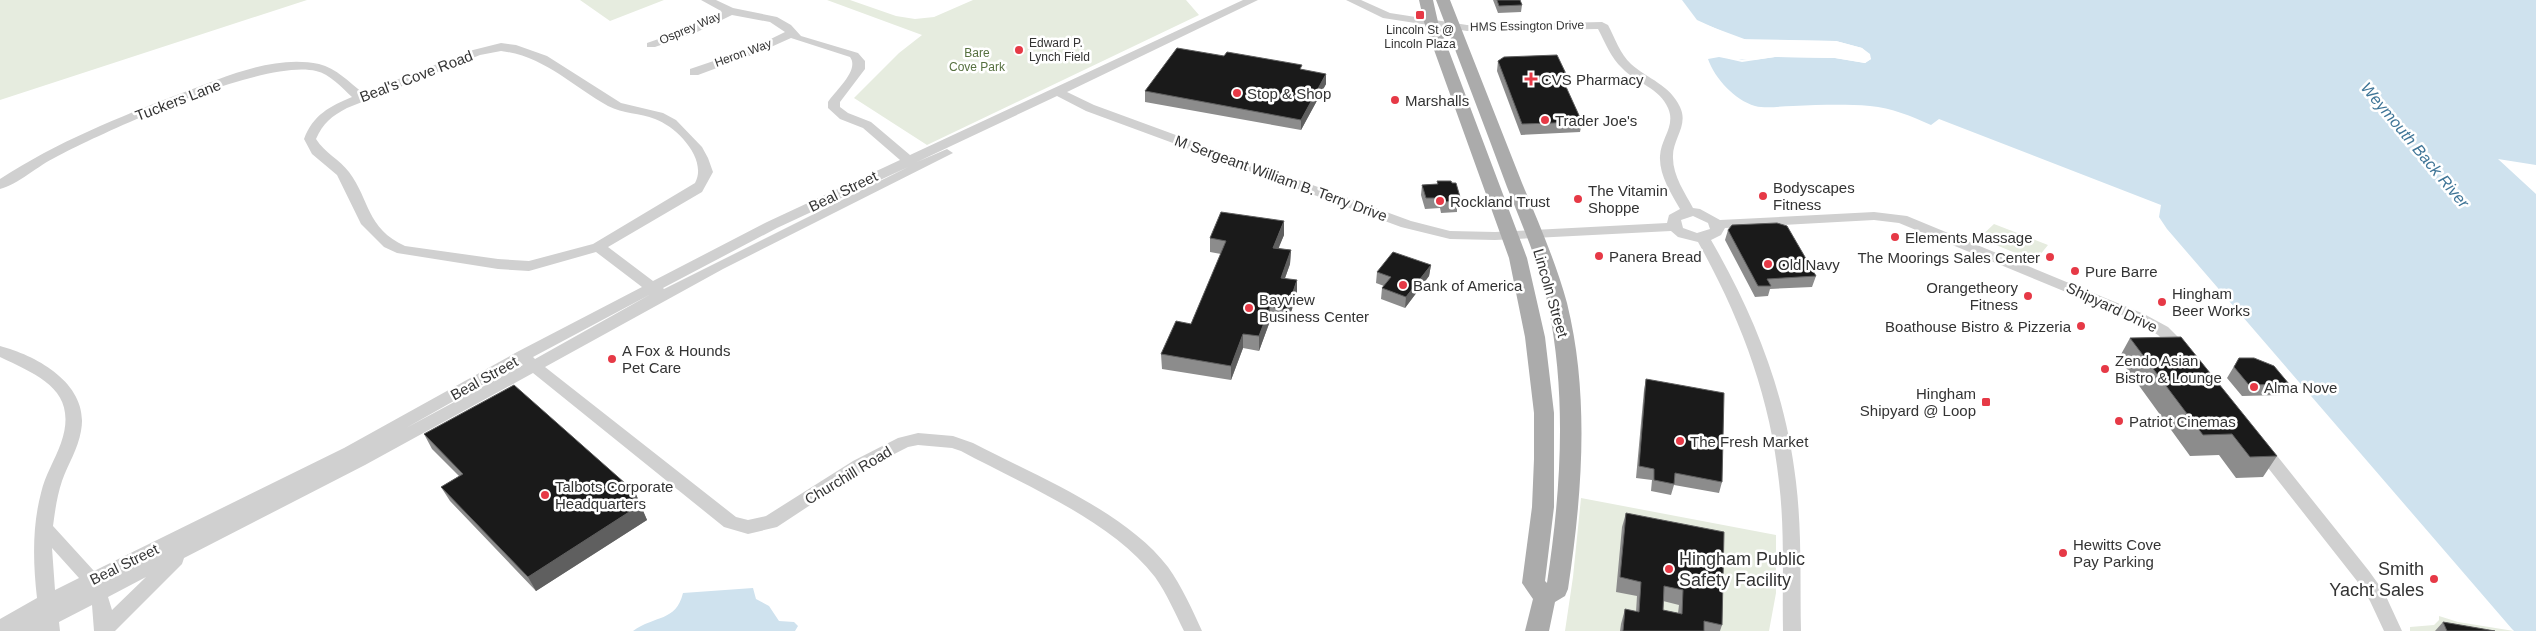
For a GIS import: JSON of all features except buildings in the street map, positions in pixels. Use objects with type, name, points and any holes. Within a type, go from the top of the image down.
[{"type":"main road","name":"Lincoln Street","points":[[1426,0],[1431,22],[1523,273],[1536,337],[1543,403],[1543,507],[1533,583],[1545,596]]},
{"type":"main road","name":"Lincoln Street","points":[[1443,0],[1534,234],[1564,332],[1570,392],[1571,441],[1564,544],[1557,589],[1545,596],[1537,631]]},
{"type":"street","points":[[707,0],[730,11],[773,19],[792,34],[806,41],[847,51],[854,55],[859,61],[859,69],[834,102],[834,108],[844,116],[867,125],[911,164]]},
{"type":"street","name":"Beal Street","points":[[9,631],[27,629],[49,617],[95,586],[657,292],[911,164],[950,151],[972,133],[1252,0]]},
{"type":"street","name":"HMS Essington Drive","points":[[1352,0],[1387,16],[1452,26],[1472,28],[1602,25],[1626,65],[1662,90],[1670,98],[1678,121],[1667,151],[1667,170],[1688,212]]},
{"type":"street","name":"Osprey Way","points":[[651,45],[691,31],[730,11]]},
{"type":"street","name":"Heron Way","points":[[694,72],[756,50],[792,34]]},
{"type":"street","name":"Beal's Cove Road","points":[[501,47],[517,48],[539,55],[585,87],[620,107],[666,119],[684,132],[703,161],[706,172],[703,182],[697,189],[598,247],[529,266],[402,250],[389,244],[366,221],[342,173],[317,151],[310,139],[315,126],[328,113],[360,97],[477,52],[501,47]]},
{"type":"street","name":"Tuckers Lane","points":[[0,185],[58,149],[121,121],[256,72],[286,66],[318,67],[339,80],[360,97]]},
{"type":"street","name":"M Sergeant William B. Terry Drive","points":[[1058,92],[1107,114],[1421,229],[1450,235],[1510,235],[1674,226]]},
{"type":"street","points":[[1688,212],[1702,214],[1717,224],[1716,232],[1703,238],[1684,235],[1674,226],[1674,218],[1688,212]]},
{"type":"street","name":"Shipyard Drive","points":[[1717,224],[1874,216],[1911,222],[2139,317],[2172,338],[2193,362]]},
{"type":"street","points":[[1703,238],[1725,276],[1752,334],[1769,380],[1778,418],[1788,485],[1792,631]]},
{"type":"street","points":[[598,247],[657,292]]},
{"type":"street","points":[[0,351],[40,370],[69,396],[74,410],[72,436],[50,491],[41,558],[46,579],[49,617]]},
{"type":"street","name":"Beal Street","points":[[95,586],[191,546],[359,461],[528,361]]},
{"type":"street","name":"Churchill Road","points":[[528,361],[737,526],[748,527],[771,522],[859,464],[904,442],[938,439],[967,447],[1090,512],[1130,539],[1161,572],[1178,599],[1193,631]]},
{"type":"street","points":[[2248,430],[2363,576],[2383,608],[2393,631]]},
{"type":"street","points":[[45,529],[95,586],[104,610],[104,630]]},
{"type":"street","points":[[104,630],[131,600],[191,546]]},
{"type":"street","name":"Beal Street","points":[[0,630],[17,617],[49,617]]},
{"type":"green space","points":[[0,0],[307,0],[0,100]]},
{"type":"green space","points":[[580,0],[664,0],[610,21]]},
{"type":"green space","name":"Bare Cove Park","points":[[827,0],[850,0],[896,16],[915,19],[934,17],[973,0],[1186,0],[1199,15],[927,145],[854,98],[899,53],[922,35]]},
{"type":"green space","points":[[1994,224],[2048,245],[2035,261],[1979,238]]},
{"type":"green space","points":[[1581,498],[1776,535],[1776,593],[1769,631],[1565,631]]},
{"type":"green space","points":[[2439,616],[2458,622],[2514,631],[2410,631],[2410,627],[2434,625],[2439,620]]},
{"type":"water","name":"Weymouth Back River","points":[[1682,0],[2536,0],[2536,165],[2498,159],[2536,194],[2536,631],[2514,631],[2512,629],[2167,229],[2159,217],[2161,205],[1939,119],[1931,125],[1894,111],[1870,106],[1755,106],[1740,99],[1727,88],[1715,74],[1708,59],[1719,57],[1753,60],[1775,57],[1835,58],[1865,63],[1871,59],[1862,48],[1836,41],[1739,39],[1697,20]]},
{"type":"water","points":[[753,588],[756,599],[769,606],[779,621],[794,622],[798,626],[795,631],[633,631],[670,614],[680,602],[683,593]]},
{"type":"pier","points":[[1704,24],[1747,40],[1836,41],[1862,48],[1870,54],[1871,59],[1865,63],[1835,58],[1775,57],[1742,62],[1729,59],[1726,55],[1742,60],[1775,54],[1835,55],[1864,60],[1868,58],[1861,50],[1836,44],[1739,41],[1708,29]]},
{"type":"place","name":"Lincoln St @ Lincoln Plaza","points":[[1420,15]]},
{"type":"place","name":"Edward P. Lynch Field","points":[[1019,50]]},
{"type":"place","name":"CVS Pharmacy","points":[[1531,79]]},
{"type":"place","name":"Stop & Shop","points":[[1237,93]]},
{"type":"place","name":"Marshalls","points":[[1395,100]]},
{"type":"place","name":"Trader Joe's","points":[[1545,120]]},
{"type":"place","name":"Bodyscapes Fitness","points":[[1763,196]]},
{"type":"place","name":"The Vitamin Shoppe","points":[[1578,199]]},
{"type":"place","name":"Rockland Trust","points":[[1440,201]]},
{"type":"place","name":"Elements Massage","points":[[1895,237]]},
{"type":"place","name":"Panera Bread","points":[[1599,256]]},
{"type":"place","name":"The Moorings Sales Center","points":[[2050,257]]},
{"type":"place","name":"Old Navy","points":[[1768,264]]},
{"type":"place","name":"Pure Barre","points":[[2075,271]]},
{"type":"place","name":"Bank of America","points":[[1403,285]]},
{"type":"place","name":"Orangetheory Fitness","points":[[2028,296]]},
{"type":"place","name":"Hingham Beer Works","points":[[2162,302]]},
{"type":"place","name":"Bayview Business Center","points":[[1249,308]]},
{"type":"place","name":"Boathouse Bistro & Pizzeria","points":[[2081,326]]},
{"type":"place","name":"A Fox & Hounds Pet Care","points":[[612,359]]},
{"type":"place","name":"Zendo Asian Bistro & Lounge","points":[[2105,369]]},
{"type":"place","name":"Alma Nove","points":[[2254,387]]},
{"type":"place","name":"Hingham Shipyard @ Loop","points":[[1986,402]]},
{"type":"place","name":"Patriot Cinemas","points":[[2119,421]]},
{"type":"place","name":"The Fresh Market","points":[[1680,441]]},
{"type":"place","name":"Talbots Corporate Headquarters","points":[[545,495]]},
{"type":"place","name":"Hewitts Cove Pay Parking","points":[[2063,553]]},
{"type":"place","name":"Hingham Public Safety Facility","points":[[1669,569]]},
{"type":"place","name":"Smith Yacht Sales","points":[[2434,579]]}]
